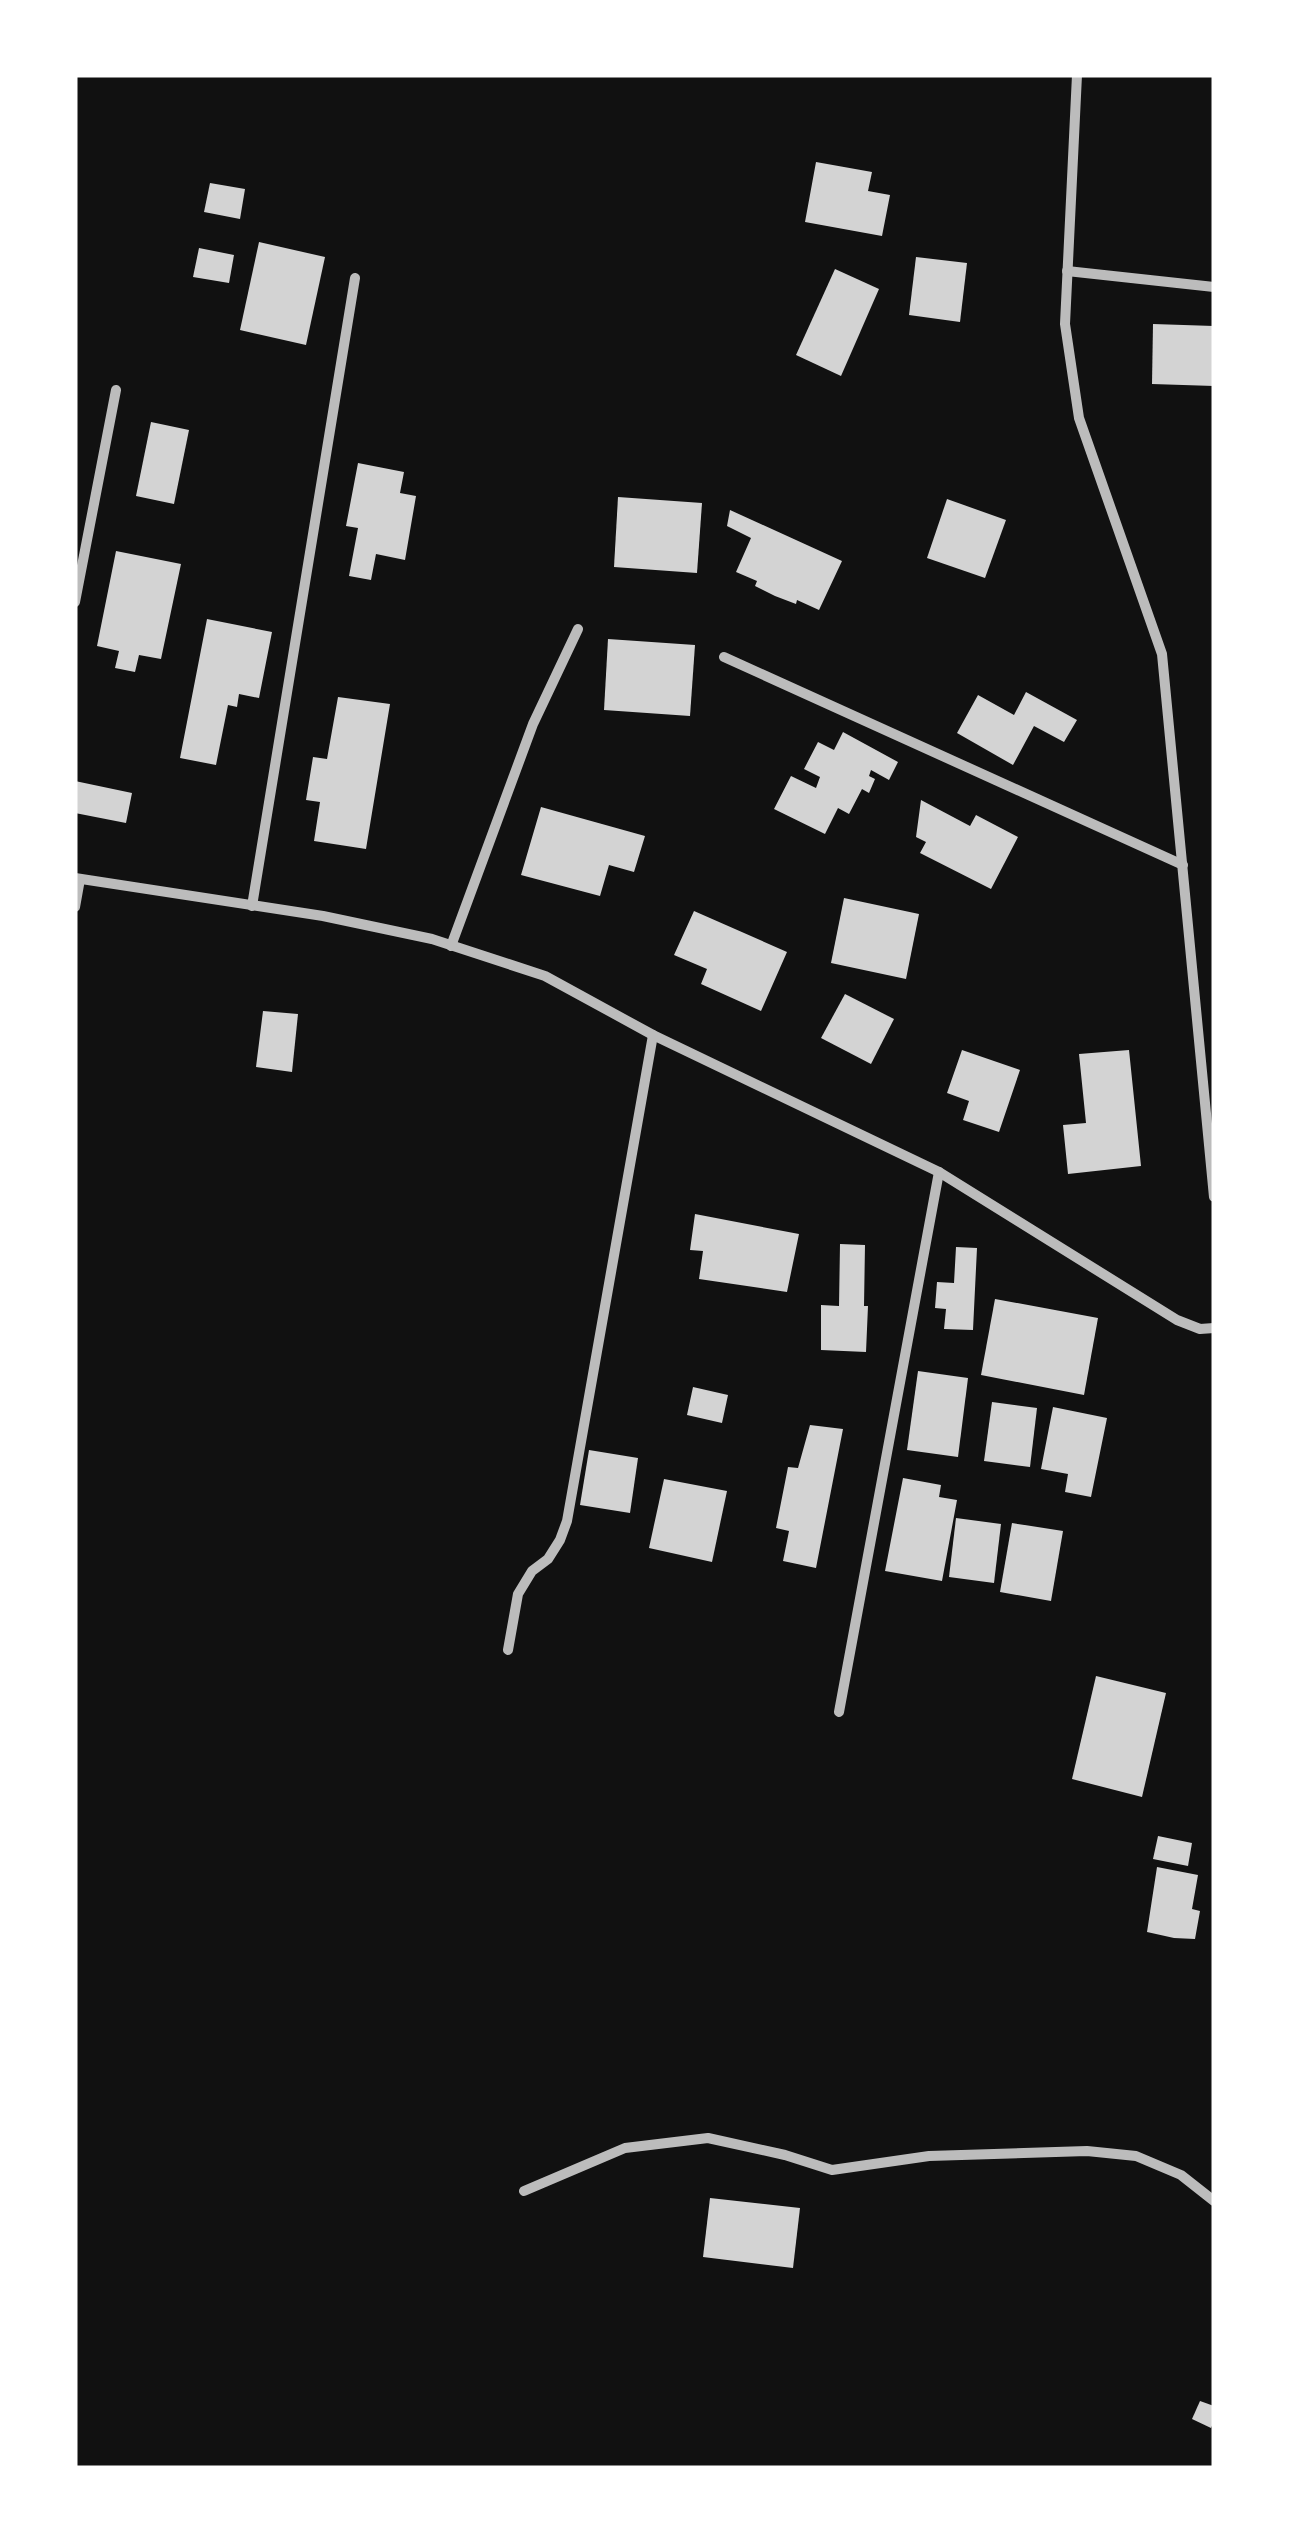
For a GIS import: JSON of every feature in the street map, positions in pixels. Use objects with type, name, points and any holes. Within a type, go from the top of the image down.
[{"type":"street","points":[[1077,75],[1064,324],[1079,418],[1162,654],[1214,1198]]},
{"type":"street","points":[[1067,271],[1214,287]]},
{"type":"street","points":[[252,906],[355,278]]},
{"type":"street","points":[[75,602],[116,390]]},
{"type":"street","points":[[451,946],[533,724],[578,628]]},
{"type":"street","points":[[724,657],[1183,865]]},
{"type":"street","points":[[75,907],[78,879],[323,916],[432,939],[545,976],[654,1035],[940,1172],[1178,1320],[1200,1328],[1214,1328]]},
{"type":"street","points":[[508,1650],[518,1594],[532,1571],[548,1559],[568,1521],[654,1035]]},
{"type":"street","points":[[839,1712],[940,1172]]},
{"type":"street","points":[[524,2191],[624,2148],[708,2138],[832,2170],[929,2156],[1087,2151],[1136,2156],[1181,2176],[1214,2201]]},
{"type":"building","points":[[816,162],[872,172],[868,191],[890,195],[882,236],[805,222]]},
{"type":"building","points":[[210,183],[245,189],[240,219],[204,212]]},
{"type":"building","points":[[259,242],[325,257],[306,345],[240,330]]},
{"type":"building","points":[[199,248],[234,255],[229,283],[193,277]]},
{"type":"building","points":[[916,257],[967,263],[960,322],[909,315]]},
{"type":"building","points":[[835,269],[879,289],[841,376],[796,355]]},
{"type":"building","points":[[1153,324],[1214,326],[1214,386],[1152,384]]},
{"type":"building","points":[[151,422],[189,430],[174,504],[136,496]]},
{"type":"building","points":[[358,463],[404,472],[400,493],[416,496],[405,560],[376,554],[371,580],[349,576],[358,528],[346,526]]},
{"type":"building","points":[[618,497],[702,503],[697,573],[614,567]]},
{"type":"building","points":[[947,499],[1006,520],[985,578],[927,558]]},
{"type":"building","points":[[730,510],[842,561],[819,610],[775,596],[755,586],[757,581],[736,572],[751,538],[727,526]]},
{"type":"building","points":[[116,551],[181,564],[161,659],[139,655],[135,672],[115,668],[119,651],[97,646]]},
{"type":"building","points":[[207,619],[272,632],[259,698],[239,694],[237,707],[228,705],[216,765],[180,758]]},
{"type":"building","points":[[608,639],[695,645],[690,716],[604,710]]},
{"type":"building","points":[[1026,692],[1077,720],[1064,742],[1034,726],[1013,765],[957,733],[978,695],[1014,715]]},
{"type":"building","points":[[338,697],[390,704],[366,849],[314,841],[320,802],[306,800],[313,757],[327,759]]},
{"type":"building","points":[[843,732],[898,762],[889,780],[871,770],[869,776],[875,779],[869,793],[862,789],[849,814],[838,808],[825,834],[774,809],[791,776],[816,788],[820,777],[804,769],[818,742],[834,750]]},
{"type":"building","points":[[75,781],[132,793],[126,823],[75,813]]},
{"type":"building","points":[[921,800],[970,826],[976,815],[1018,837],[991,889],[920,853],[926,842],[916,837]]},
{"type":"building","points":[[541,807],[645,836],[634,872],[609,865],[600,896],[521,875]]},
{"type":"building","points":[[844,898],[919,914],[906,979],[831,963]]},
{"type":"building","points":[[694,911],[787,952],[761,1011],[701,984],[707,969],[674,955]]},
{"type":"building","points":[[845,994],[894,1019],[871,1064],[821,1038]]},
{"type":"building","points":[[263,1011],[298,1014],[292,1072],[256,1067]]},
{"type":"building","points":[[962,1050],[1020,1070],[999,1132],[963,1120],[969,1101],[947,1093]]},
{"type":"building","points":[[1129,1050],[1141,1166],[1068,1174],[1063,1125],[1086,1123],[1079,1054]]},
{"type":"building","points":[[695,1214],[799,1234],[787,1292],[699,1279],[703,1251],[690,1250]]},
{"type":"building","points":[[840,1244],[865,1245],[866,1352],[821,1350],[821,1305],[839,1306]]},
{"type":"building","points":[[956,1247],[977,1248],[973,1330],[944,1329],[946,1309],[935,1308],[937,1282],[954,1283]]},
{"type":"building","points":[[995,1299],[1098,1318],[1084,1395],[981,1375]]},
{"type":"building","points":[[918,1371],[968,1378],[958,1457],[907,1450]]},
{"type":"building","points":[[693,1387],[728,1395],[722,1423],[687,1415]]},
{"type":"building","points":[[992,1402],[1037,1408],[1030,1467],[984,1461]]},
{"type":"building","points":[[1053,1407],[1107,1418],[1091,1497],[1065,1492],[1068,1474],[1041,1469]]},
{"type":"building","points":[[810,1425],[843,1429],[816,1568],[783,1561],[789,1531],[776,1528],[788,1467],[798,1468]]},
{"type":"building","points":[[589,1450],[638,1458],[630,1513],[580,1505]]},
{"type":"building","points":[[903,1478],[941,1485],[939,1497],[957,1500],[942,1581],[885,1571]]},
{"type":"building","points":[[664,1479],[727,1491],[712,1562],[649,1548]]},
{"type":"building","points":[[956,1518],[1001,1524],[994,1583],[949,1577]]},
{"type":"building","points":[[1012,1523],[1063,1531],[1051,1601],[1000,1592]]},
{"type":"building","points":[[1096,1676],[1166,1693],[1142,1797],[1072,1779]]},
{"type":"building","points":[[1158,1836],[1192,1843],[1188,1866],[1153,1859]]},
{"type":"building","points":[[1157,1867],[1198,1875],[1192,1909],[1200,1911],[1195,1939],[1147,1932]]},
{"type":"building","points":[[710,2198],[800,2208],[793,2268],[703,2257]]},
{"type":"building","points":[[1200,2401],[1214,2406],[1211,2428],[1192,2419]]}]
